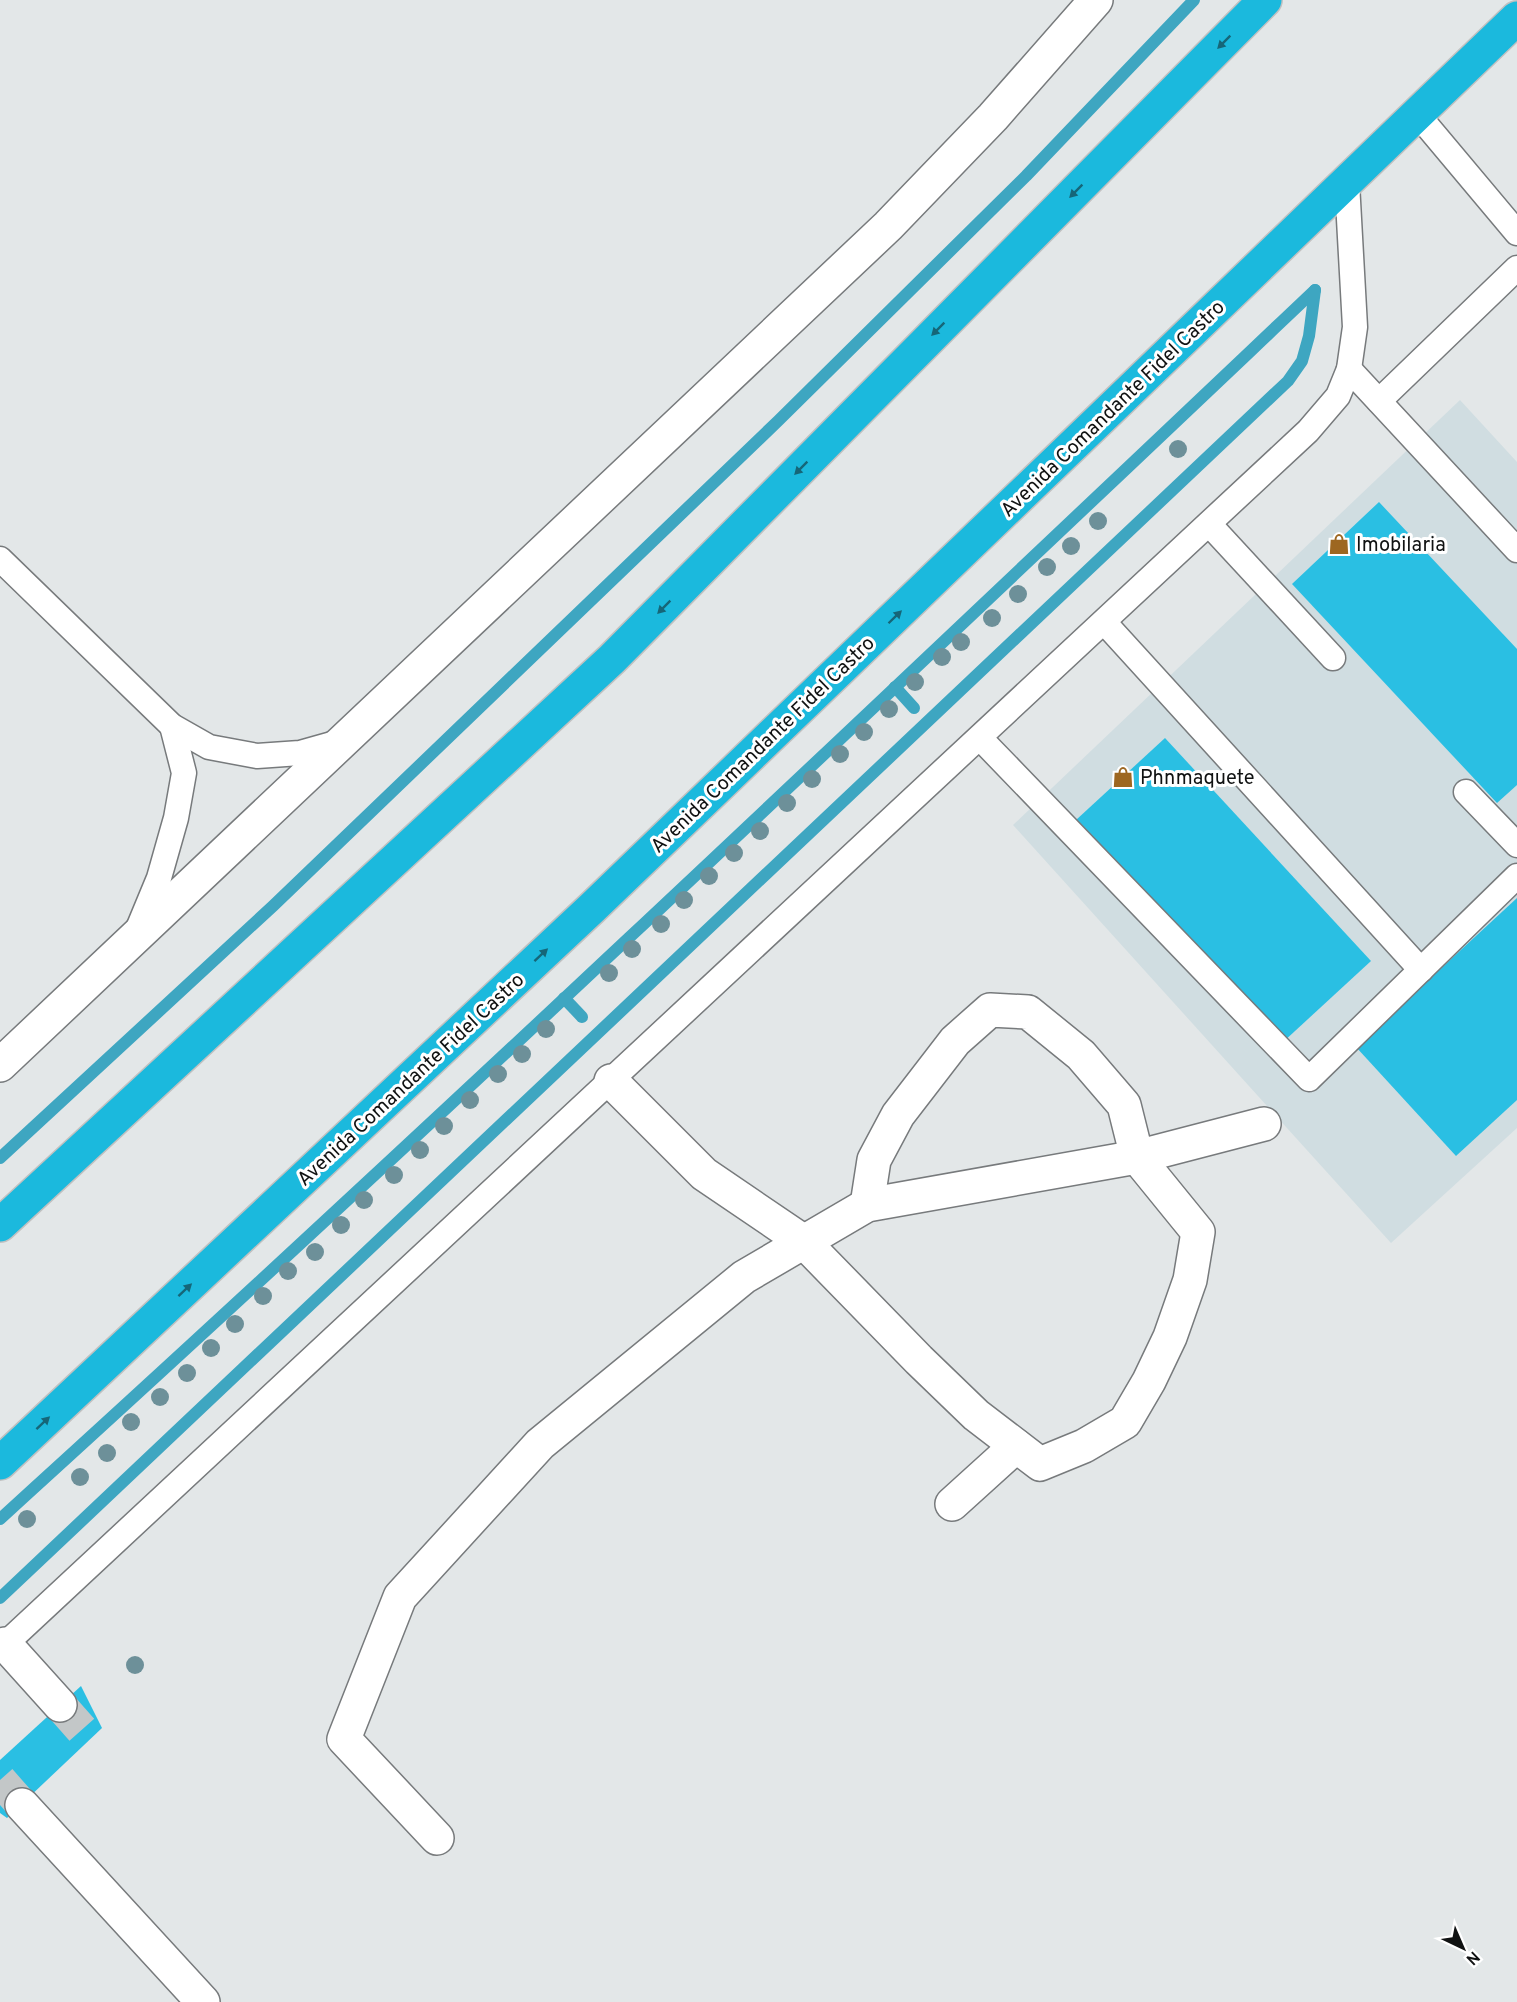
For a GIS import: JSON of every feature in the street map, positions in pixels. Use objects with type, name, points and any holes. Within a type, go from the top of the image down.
[{"type":"highway","points":[[0,1225],[612,659],[1265,0]]},
{"type":"highway","name":"Avenida Comandante Fidel Castro","points":[[0,1463],[592,908],[1517,18]]},
{"type":"street","points":[[0,1065],[888,226],[986,124],[1095,0]]},
{"type":"street","points":[[611,1081],[704,1174],[804,1242],[968,1407],[1040,1464],[1084,1446],[1125,1422],[1149,1381],[1170,1337],[1190,1280],[1198,1233],[1137,1157],[1124,1105],[1081,1054],[1028,1012],[990,1010],[955,1041],[898,1115],[874,1160],[867,1205]]},
{"type":"street","points":[[437,1838],[344,1738],[400,1597],[540,1444],[744,1277],[867,1205],[1137,1157],[1264,1124]]},
{"type":"street","points":[[952,1504],[1016,1446]]},
{"type":"street","points":[[3,1647],[60,1705]]},
{"type":"street","points":[[22,1805],[203,2002]]},
{"type":"lane","points":[[1418,115],[1517,233]]},
{"type":"lane","points":[[3,1647],[1308,431],[1338,396],[1349,369],[1355,327],[1347,183]]},
{"type":"lane","points":[[1379,401],[1516,272]]},
{"type":"lane","points":[[1349,369],[1517,550]]},
{"type":"lane","points":[[1209,524],[1333,658]]},
{"type":"lane","points":[[0,559],[172,726],[209,747],[257,756],[300,753],[343,741]]},
{"type":"lane","points":[[1104,622],[1421,970]]},
{"type":"lane","points":[[134,939],[159,878],[176,818],[184,773],[172,726]]},
{"type":"lane","points":[[980,738],[1309,1079],[1517,876]]},
{"type":"lane","points":[[1466,792],[1517,845]]},
{"type":"shaded area","points":[[1460,400],[1517,462],[1517,1128],[1391,1243],[1013,825]]},
{"type":"building","points":[[1379,502],[1517,649],[1517,785],[1497,803],[1292,584]]},
{"type":"building","points":[[1165,738],[1371,961],[1282,1043],[1076,820]]},
{"type":"building","points":[[1517,898],[1517,1100],[1456,1156],[1356,1047]]},
{"type":"building","points":[[81,1686],[102,1728],[7,1818],[0,1813],[0,1760]]},
{"type":"waterway","points":[[0,1158],[273,906],[778,421],[1026,176],[1194,0]]},
{"type":"waterway","points":[[0,1519],[496,1062],[1315,290]]},
{"type":"waterway","points":[[0,1598],[1288,381],[1302,361],[1309,336],[1315,290]]},
{"type":"waterway","points":[[895,687],[914,708]]},
{"type":"waterway","points":[[564,998],[582,1017]]},
{"type":"tunnel","points":[[60,1705],[90,1739]]},
{"type":"tunnel","points":[[0,1780],[22,1805]]},
{"type":"place","name":"Imobilaria","points":[[1339,544]]},
{"type":"place","name":"Phnmaquete","points":[[1123,777]]}]
